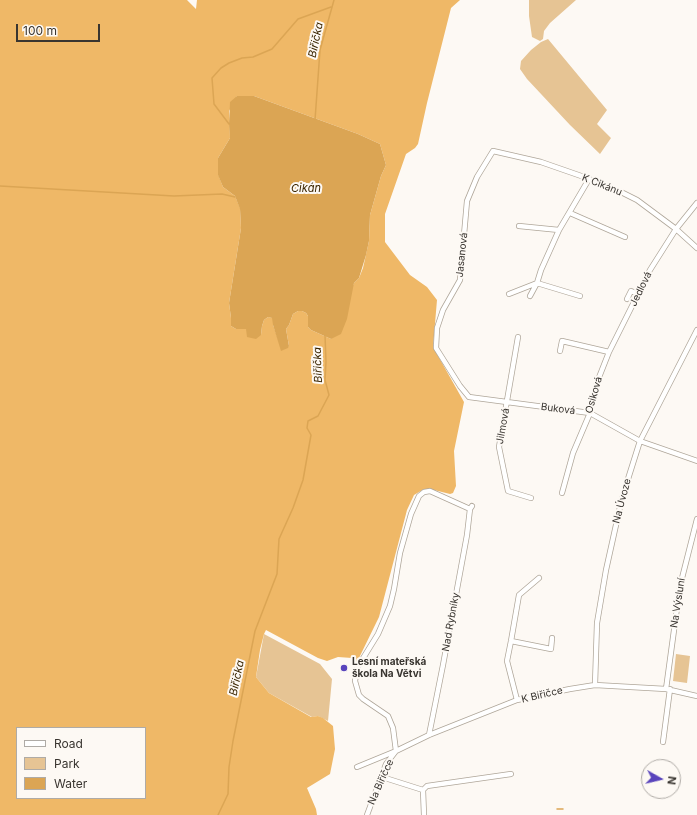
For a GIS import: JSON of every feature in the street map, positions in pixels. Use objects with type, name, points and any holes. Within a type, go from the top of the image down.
[{"type":"street","name":"K Cikánu","points":[[493,152],[541,162],[589,179],[634,198],[676,229],[697,248]]},
{"type":"street","name":"Jasanová","points":[[469,397],[460,386],[436,348],[437,328],[443,310],[460,280],[467,201],[477,177],[493,152]]},
{"type":"street","points":[[530,296],[560,230],[589,179]]},
{"type":"street","name":"Jedlová","points":[[609,352],[650,270],[676,229],[697,204]]},
{"type":"street","points":[[570,214],[625,237]]},
{"type":"street","points":[[519,226],[560,230]]},
{"type":"street","points":[[509,294],[537,283],[580,296]]},
{"type":"street","points":[[627,299],[631,291],[638,294]]},
{"type":"street","name":"Na Úvoze","points":[[595,685],[597,623],[606,570],[622,498],[640,441],[697,330]]},
{"type":"street","name":"Jilmová","points":[[518,337],[499,447],[508,491],[531,498]]},
{"type":"street","points":[[560,351],[562,341],[609,352]]},
{"type":"street","name":"Osiková","points":[[562,493],[573,453],[590,413],[596,385],[609,352]]},
{"type":"street","name":"Buková","points":[[469,397],[590,413],[640,441],[697,460]]},
{"type":"street","name":"Nad Rybníky","points":[[396,751],[393,728],[388,716],[359,695],[356,688],[355,676],[357,668],[378,634],[390,606],[400,553],[411,514],[419,496],[424,492],[430,491],[471,508],[429,735]]},
{"type":"street","name":"Na Výsluní","points":[[663,742],[680,586],[697,519]]},
{"type":"street","points":[[517,700],[507,662],[519,595],[539,578]]},
{"type":"street","points":[[511,641],[551,649],[552,638]]},
{"type":"street","name":"K Biřičce","points":[[357,767],[396,751],[429,735],[517,700],[570,688],[595,685],[668,689],[697,696]]},
{"type":"street","name":"Na Biřičce","points":[[367,815],[386,764],[396,751]]},
{"type":"street","points":[[424,815],[423,790],[427,786],[511,774]]},
{"type":"street","points":[[382,777],[423,790]]},
{"type":"green space","points":[[529,0],[576,0],[550,23],[544,31],[543,39],[540,41],[532,37],[529,16]]},
{"type":"green space","points":[[548,39],[607,110],[597,124],[611,138],[600,154],[570,125],[527,79],[520,69],[521,61],[531,50],[541,42]]},
{"type":"green space","points":[[264,634],[320,664],[332,679],[328,721],[318,716],[312,717],[269,693],[256,677]]},
{"type":"green space","points":[[676,654],[690,656],[687,683],[673,681]]},
{"type":"shaded area","points":[[0,0],[187,0],[196,9],[197,0],[460,0],[451,8],[418,144],[406,154],[385,214],[385,242],[410,275],[427,287],[437,300],[433,347],[464,402],[454,451],[456,486],[453,493],[450,494],[424,489],[414,495],[407,510],[379,617],[357,662],[352,658],[338,657],[327,661],[318,658],[266,630],[260,650],[256,677],[269,693],[311,717],[318,716],[323,718],[333,726],[335,749],[330,774],[307,788],[317,815],[0,815]],"holes":[[[237,96],[254,96],[358,134],[380,144],[386,165],[381,176],[370,215],[369,241],[363,268],[359,278],[354,283],[331,339],[311,330],[308,327],[308,316],[306,313],[298,311],[293,314],[286,329],[289,346],[282,350],[273,325],[273,318],[268,317],[264,320],[261,335],[246,329],[236,329],[231,326],[229,303],[241,228],[240,208],[235,196],[223,187],[218,174],[218,158],[230,138],[229,111]]]},
{"type":"water","name":"Cikán","points":[[237,96],[254,96],[358,134],[380,144],[386,165],[381,176],[370,215],[369,241],[366,255],[359,278],[354,283],[347,319],[341,334],[331,339],[311,330],[308,327],[308,316],[302,311],[298,311],[293,314],[286,329],[289,346],[281,351],[272,318],[268,317],[264,320],[261,335],[256,339],[247,337],[246,329],[236,329],[231,326],[229,303],[241,228],[240,209],[235,196],[223,187],[218,175],[218,158],[230,138],[230,102]]},
{"type":"waterway","name":"Biřička","points":[[315,120],[320,50],[334,0]]},
{"type":"waterway","points":[[229,124],[214,104],[212,78],[221,68],[229,63],[242,58],[253,57],[272,49],[298,19],[331,7]]},
{"type":"waterway","points":[[0,186],[174,196],[222,194],[235,197]]},
{"type":"waterway","name":"Biřička","points":[[218,815],[228,794],[229,767],[233,741],[255,631],[277,574],[279,539],[293,508],[303,480],[311,435],[307,428],[308,421],[318,416],[329,395],[325,380],[325,335]]},
{"type":"waterway","points":[[557,809],[563,809]]},
{"type":"place","name":"Lesní mateřská škola Na Větvi","points":[[344,668]]}]
